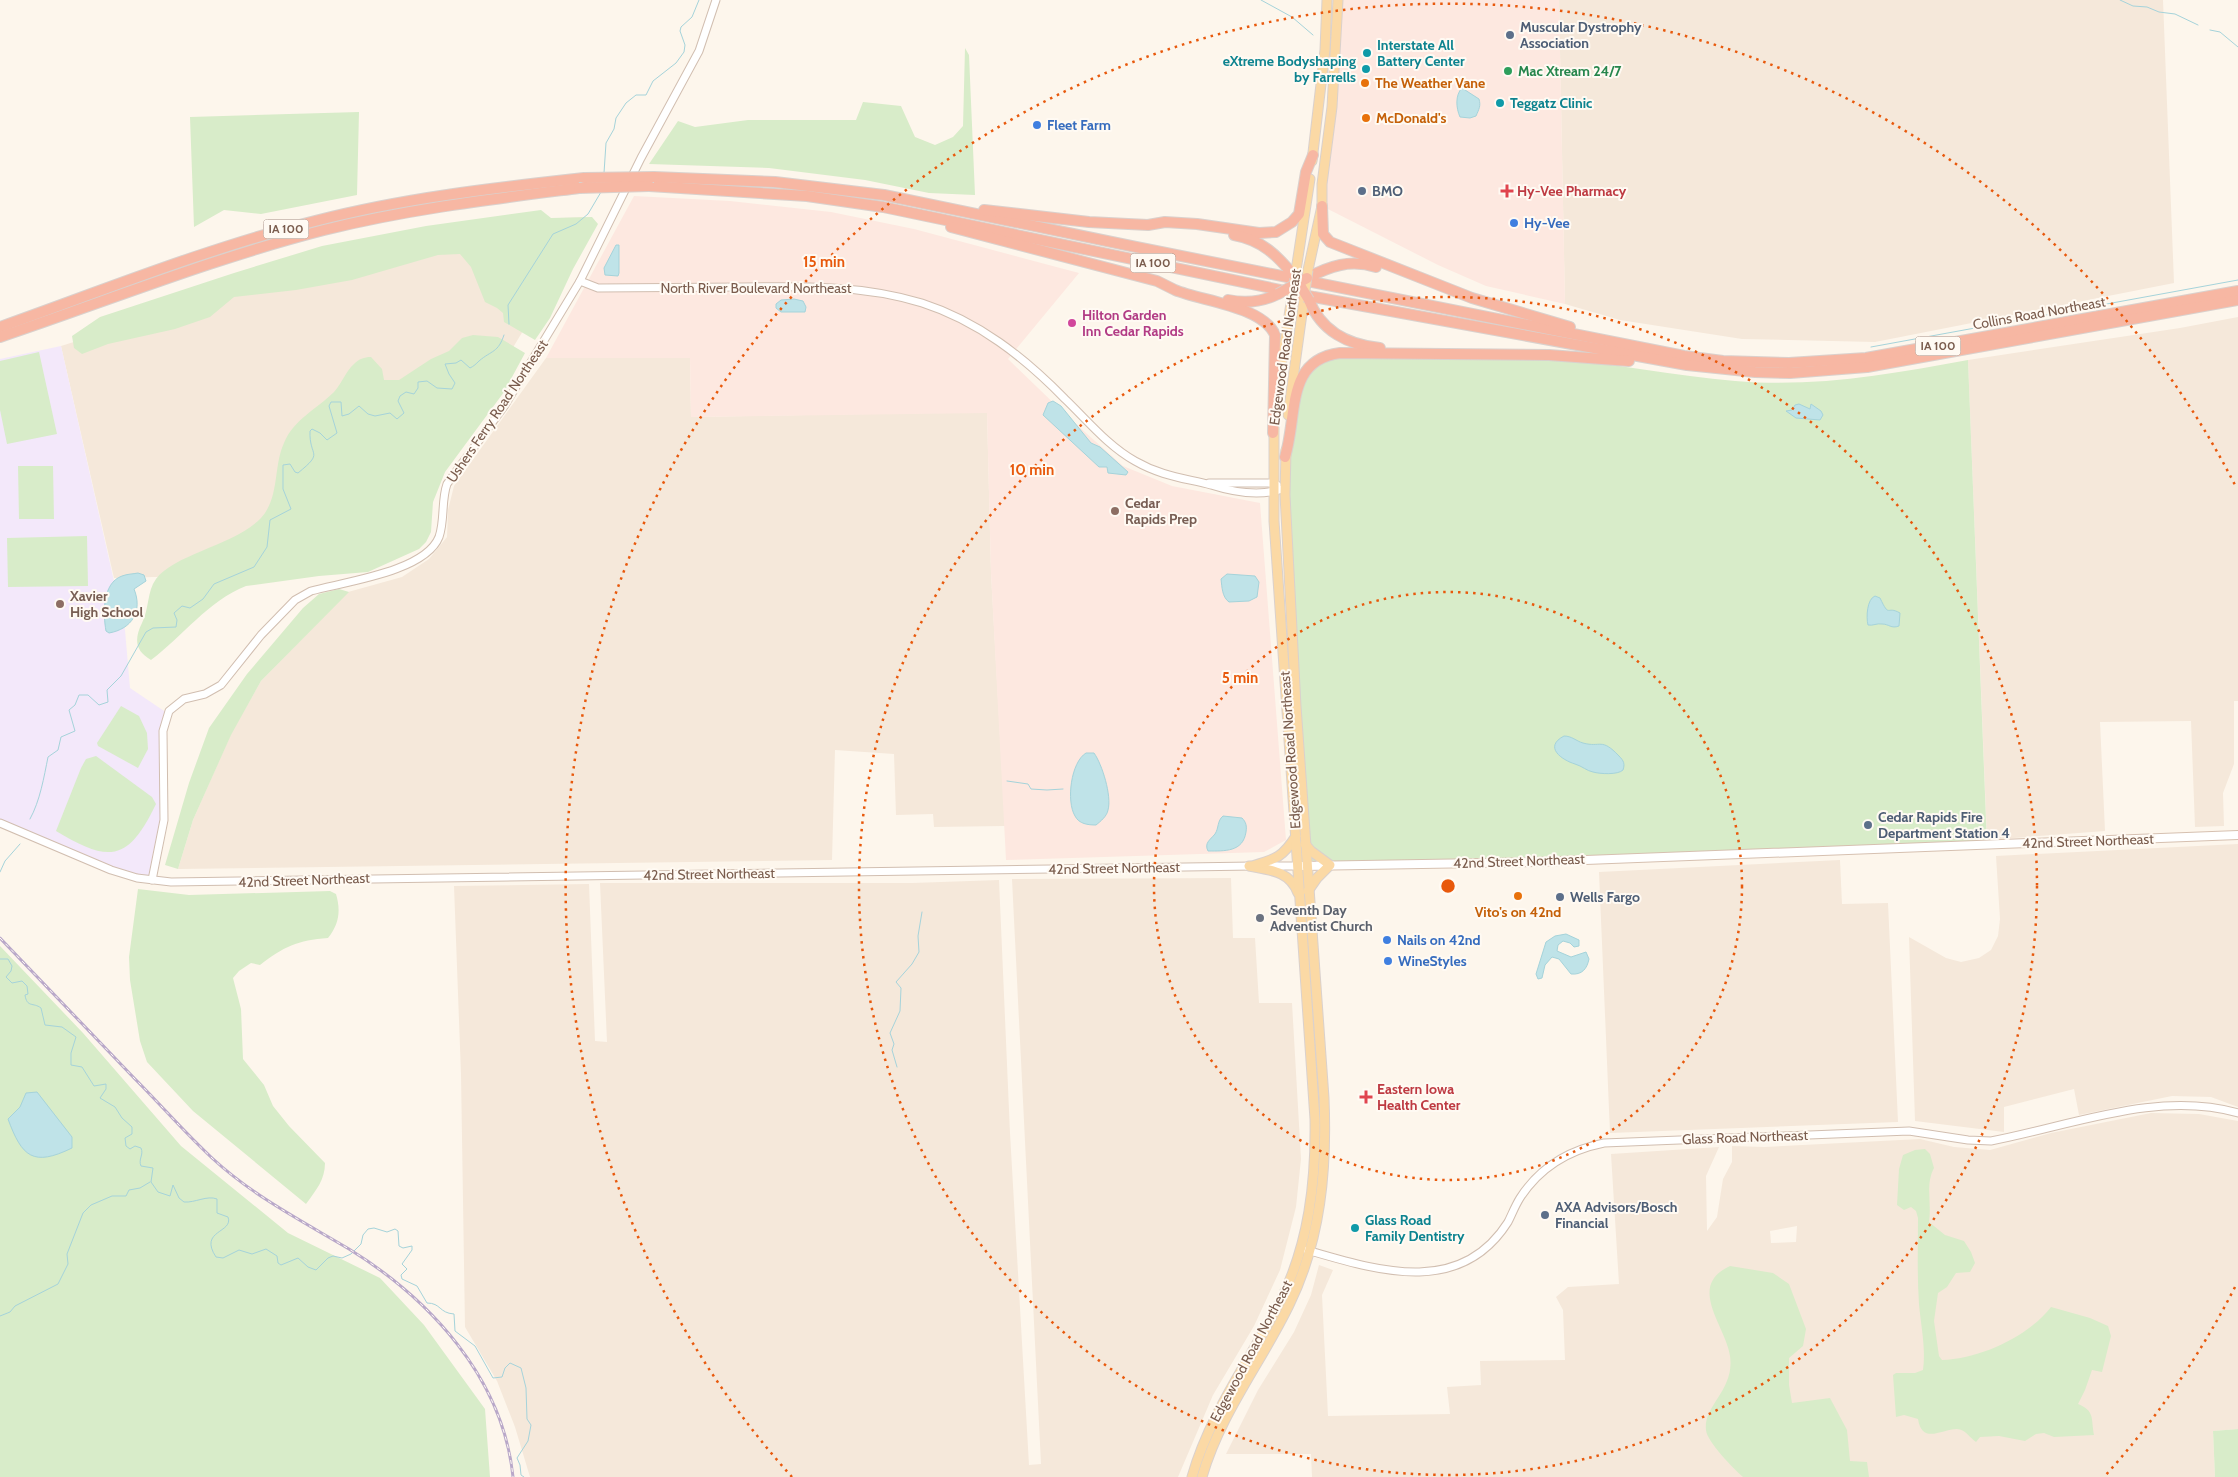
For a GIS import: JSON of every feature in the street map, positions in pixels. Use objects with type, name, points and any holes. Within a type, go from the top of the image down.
[{"type":"highway","points":[[1148,225],[1165,222],[1276,232],[1292,222],[1299,214],[1306,172],[1313,155]]},
{"type":"highway","name":"IA 100","points":[[0,327],[231,246],[315,221],[395,202],[455,192],[584,178],[652,181],[775,182],[884,195],[1136,248],[1636,346]]},
{"type":"highway","name":"IA 100","points":[[0,337],[236,256],[324,230],[442,206],[579,188],[652,181],[841,200]]},
{"type":"highway","points":[[884,195],[1051,218],[1148,225],[1245,237],[1268,247],[1303,284],[1315,313],[1328,328],[1346,341],[1358,345],[1390,349],[1478,354]]},
{"type":"highway","points":[[841,200],[1236,302],[1266,300],[1303,284],[1338,265],[1357,263],[1422,280]]},
{"type":"highway","name":"Collins Road Northeast","points":[[841,200],[924,215],[1314,296],[1654,360],[1723,370],[1790,372],[1841,370],[1900,362],[2238,300]]},
{"type":"highway","points":[[1322,206],[1323,234],[1330,242],[1422,280],[1488,304],[1636,346]]},
{"type":"highway","points":[[1157,281],[1175,290],[1249,313],[1262,320],[1273,330],[1275,335],[1273,433]]},
{"type":"highway","name":"Collins Road Northeast","points":[[1636,346],[1723,361],[1798,363],[1841,361],[1906,352],[2238,291]]},
{"type":"highway","points":[[1285,457],[1291,439],[1297,390],[1302,376],[1315,360],[1328,354],[1548,355],[1603,358],[1719,373],[1752,375],[1790,372]]},
{"type":"main road","name":"Edgewood Road Northeast","points":[[1192,1477],[1216,1415],[1282,1299],[1306,1249],[1311,1205],[1316,1150],[1300,898],[1305,844],[1291,605],[1277,489],[1285,457],[1303,284],[1313,155],[1325,50],[1327,0]]},
{"type":"main road","name":"Edgewood Road Northeast","points":[[1202,1477],[1216,1437],[1290,1304],[1320,1208],[1326,1154],[1319,1020],[1308,891],[1296,836],[1273,433],[1279,378],[1322,206],[1322,184],[1332,107],[1338,0]]},
{"type":"main road","name":"42nd Street Northeast","points":[[1302,866],[1534,862],[2238,835]]},
{"type":"main road","points":[[1249,866],[1281,856],[1296,836]]},
{"type":"main road","points":[[1305,844],[1311,851],[1330,865],[1317,878],[1308,891]]},
{"type":"main road","points":[[1249,866],[1284,875],[1293,883],[1300,898]]},
{"type":"main road","points":[[1247,1380],[1245,1375],[1250,1356]]},
{"type":"street","name":"Ushers Ferry Road Northeast","points":[[152,880],[164,820],[163,731],[169,711],[184,699],[205,694],[221,685],[261,635],[302,595],[316,589],[381,575],[406,564],[433,547],[441,528],[442,499],[447,484],[505,405],[580,281],[637,166],[698,51],[716,0]]},
{"type":"street","name":"North River Boulevard Northeast","points":[[580,281],[598,288],[794,286],[844,288],[874,292],[922,303],[962,320],[1004,344],[1050,383],[1108,441],[1135,461],[1177,479],[1224,489],[1277,489]]},
{"type":"street","name":"42nd Street Northeast","points":[[0,823],[111,870],[152,880],[240,882],[410,877],[1302,866]]},
{"type":"street","name":"Glass Road Northeast","points":[[1306,1249],[1395,1272],[1410,1274],[1427,1272],[1457,1264],[1482,1251],[1493,1241],[1508,1221],[1520,1198],[1546,1168],[1575,1151],[1604,1143],[1909,1131],[1991,1142],[2154,1107],[2196,1105],[2238,1113]]},
{"type":"shaded area","points":[[1338,0],[1559,0],[1565,304],[1486,286],[1438,265],[1322,206]]},
{"type":"shaded area","points":[[1559,0],[2163,0],[2174,283],[1875,342],[1742,339],[1620,320],[1565,304]]},
{"type":"shaded area","points":[[634,196],[730,201],[831,212],[914,229],[1079,273],[1008,359],[1067,416],[1123,466],[1172,486],[1260,503],[1286,840],[1264,852],[1006,860],[991,573],[987,413],[691,417],[690,358],[546,358]]},
{"type":"shaded area","points":[[592,217],[486,392],[316,573],[114,578],[61,346],[223,295],[527,219]]},
{"type":"shaded area","points":[[2238,317],[2238,701],[2234,701],[2234,764],[2223,793],[2224,826],[2195,827],[2191,721],[2100,722],[2105,831],[1987,840],[1968,360],[2180,328]]},
{"type":"shaded area","name":"Xavier High School","points":[[61,346],[125,630],[130,688],[167,713],[164,725],[165,805],[152,880],[137,878],[0,823],[0,359]]},
{"type":"shaded area","points":[[546,358],[690,358],[691,417],[987,412],[991,573],[1005,826],[934,827],[933,814],[896,815],[894,754],[835,750],[832,860],[178,869],[193,820],[231,734],[261,681],[348,592],[402,577],[429,559],[447,537],[448,510],[454,486]]},
{"type":"shaded area","points":[[2238,844],[2238,1107],[2211,1097],[2172,1096],[2079,1115],[2074,1089],[2004,1107],[2004,1132],[1915,1121],[1909,937],[1946,958],[1961,962],[1979,958],[1991,950],[1998,936],[2000,919],[1996,856]]},
{"type":"shaded area","points":[[1840,860],[1842,904],[1888,903],[1898,1122],[1610,1133],[1599,872]]},
{"type":"shaded area","points":[[1231,878],[1233,938],[1255,938],[1259,1003],[1292,1003],[1301,1159],[1296,1207],[1280,1270],[1254,1326],[1213,1395],[1178,1477],[530,1477],[515,1427],[497,1381],[465,1327],[461,1074],[454,886],[589,884],[595,1041],[607,1042],[600,883],[912,883],[999,880],[1010,1133],[1029,1465],[1041,1464],[1012,879]]},
{"type":"shaded area","points":[[2151,1113],[2199,1114],[2238,1121],[2238,1429],[2213,1431],[2215,1477],[1312,1477],[1311,1454],[1226,1454],[1258,1390],[1294,1332],[1311,1295],[1319,1265],[1333,1270],[1322,1295],[1328,1416],[1450,1414],[1447,1387],[1481,1385],[1480,1361],[1565,1360],[1563,1310],[1556,1297],[1568,1287],[1619,1284],[1611,1154],[1719,1147],[1706,1176],[1707,1231],[1717,1217],[1723,1179],[1732,1162],[1732,1146],[1764,1147],[1920,1139],[1954,1147],[1990,1150],[2051,1133]],"holes":[[[1797,1226],[1796,1242],[1771,1243],[1770,1231]]]},
{"type":"green space","points":[[965,48],[969,55],[975,195],[929,193],[865,180],[769,168],[649,164],[678,121],[695,127],[748,120],[856,120],[863,102],[901,106],[915,137],[935,145],[953,137],[963,126]]},
{"type":"green space","points":[[359,112],[357,195],[261,214],[224,210],[194,227],[190,117]]},
{"type":"green space","points":[[541,210],[551,218],[592,217],[598,224],[573,269],[550,318],[535,340],[504,322],[503,313],[485,302],[471,267],[460,254],[438,255],[352,280],[296,290],[234,297],[210,317],[175,329],[108,344],[82,354],[74,348],[72,336],[100,317],[322,246],[426,226]]},
{"type":"green space","points":[[473,335],[498,337],[525,353],[504,392],[445,472],[433,502],[431,532],[426,542],[419,549],[368,572],[319,576],[246,586],[232,593],[208,610],[151,660],[142,653],[137,639],[151,589],[156,579],[176,563],[221,543],[250,527],[261,518],[271,501],[278,462],[288,435],[300,421],[334,392],[354,364],[366,357],[371,357],[382,369],[384,380],[399,380],[431,359],[449,351],[462,338]]},
{"type":"green space","points":[[39,352],[57,434],[7,444],[0,410],[0,361]]},
{"type":"green space","points":[[1328,354],[1527,357],[1600,363],[1712,379],[1765,383],[1794,383],[1852,378],[1968,360],[1987,845],[1306,865],[1287,521],[1291,439],[1302,376]]},
{"type":"green space","points":[[18,466],[53,466],[54,519],[19,519]]},
{"type":"green space","points":[[87,536],[88,586],[8,587],[7,538]]},
{"type":"green space","points":[[339,589],[349,592],[261,681],[231,735],[193,820],[178,869],[165,865],[189,783],[209,728],[247,674],[303,608],[319,594]]},
{"type":"green space","points":[[121,706],[139,716],[147,733],[148,749],[138,768],[98,746],[97,743]]},
{"type":"green space","points":[[96,756],[152,797],[156,804],[136,837],[126,846],[115,851],[104,852],[90,848],[56,831],[81,768],[86,759]]},
{"type":"green space","points":[[138,889],[189,895],[330,891],[336,894],[338,917],[335,928],[328,938],[291,946],[276,953],[260,965],[251,963],[239,971],[233,978],[241,1009],[243,1059],[264,1085],[273,1106],[289,1126],[325,1163],[322,1180],[306,1204],[193,1111],[147,1062],[140,1041],[130,980],[129,957]]},
{"type":"green space","points":[[0,946],[83,1033],[181,1146],[288,1233],[380,1278],[424,1325],[485,1409],[490,1477],[0,1477]]},
{"type":"green space","points":[[1925,1149],[1930,1154],[1934,1168],[1929,1188],[1929,1222],[1945,1235],[1964,1241],[1975,1263],[1970,1272],[1956,1273],[1947,1287],[1938,1293],[1934,1321],[1939,1356],[1942,1360],[1956,1359],[1987,1351],[2016,1337],[2041,1318],[2051,1307],[2090,1318],[2108,1326],[2111,1336],[2102,1372],[2092,1370],[2078,1404],[2090,1412],[2094,1435],[2054,1437],[2044,1433],[2036,1434],[2025,1441],[1999,1436],[1980,1437],[1976,1442],[1960,1429],[1928,1434],[1920,1427],[1918,1419],[1904,1415],[1896,1417],[1893,1375],[1896,1373],[1915,1373],[1923,1370],[1924,1354],[1918,1293],[1918,1218],[1916,1211],[1911,1207],[1904,1210],[1897,1205],[1899,1169],[1903,1155],[1915,1150]]},
{"type":"green space","points":[[1730,1266],[1773,1273],[1789,1284],[1806,1329],[1803,1346],[1789,1358],[1789,1385],[1792,1403],[1830,1398],[1847,1430],[1850,1461],[1867,1462],[1869,1477],[1743,1477],[1721,1455],[1711,1441],[1706,1430],[1706,1421],[1728,1378],[1730,1356],[1712,1307],[1711,1284],[1717,1274]]},
{"type":"green space","points":[[2238,1429],[2238,1477],[2215,1477],[2213,1431]]},
{"type":"water","points":[[1462,88],[1479,99],[1480,106],[1476,116],[1470,118],[1460,117],[1457,102],[1458,94]]},
{"type":"water","points":[[616,245],[619,245],[618,276],[605,275],[604,268]]},
{"type":"water","points":[[794,299],[803,301],[806,307],[805,312],[781,312],[776,308],[776,304],[781,300]]},
{"type":"water","points":[[1053,401],[1061,406],[1091,443],[1100,447],[1128,472],[1126,475],[1108,473],[1107,467],[1099,467],[1043,415],[1048,403]]},
{"type":"water","points":[[1799,404],[1810,409],[1811,404],[1821,411],[1823,415],[1820,420],[1796,418],[1786,411],[1792,410],[1795,405]]},
{"type":"water","points":[[138,573],[144,575],[146,581],[134,589],[137,605],[134,618],[124,628],[109,633],[106,631],[104,616],[107,592],[115,580],[128,574]]},
{"type":"water","points":[[1227,574],[1255,576],[1259,582],[1257,597],[1249,601],[1229,602],[1224,595],[1221,579]]},
{"type":"water","points":[[1875,596],[1880,598],[1887,610],[1900,613],[1899,626],[1894,627],[1884,624],[1868,625],[1867,613],[1869,604]]},
{"type":"water","points":[[1564,736],[1583,743],[1601,744],[1608,747],[1622,759],[1624,764],[1623,770],[1621,772],[1604,774],[1596,773],[1570,762],[1560,756],[1555,749],[1555,744]]},
{"type":"water","points":[[1086,753],[1094,753],[1097,758],[1106,780],[1109,797],[1107,812],[1104,818],[1096,825],[1079,821],[1072,809],[1071,792],[1074,773],[1081,758]]},
{"type":"water","points":[[1223,816],[1242,818],[1246,826],[1244,839],[1237,847],[1232,849],[1208,851],[1207,844],[1215,834]]},
{"type":"water","points":[[1566,934],[1579,940],[1579,946],[1574,947],[1570,943],[1563,941],[1558,945],[1557,951],[1571,957],[1586,952],[1589,959],[1587,966],[1581,972],[1571,974],[1559,959],[1552,957],[1545,965],[1542,978],[1538,979],[1536,974],[1546,942],[1555,936]]},
{"type":"water","points":[[37,1092],[72,1137],[72,1148],[48,1157],[38,1157],[24,1150],[18,1142],[8,1119],[20,1107],[26,1093]]},
{"type":"waterway","points":[[604,173],[606,143],[614,129],[616,118],[626,103],[636,95],[646,95],[653,81],[676,63],[684,52],[685,45],[680,31],[681,27],[692,17],[699,0]]},
{"type":"waterway","points":[[1261,0],[1292,17],[1313,35]]},
{"type":"waterway","points":[[2120,0],[2133,6],[2147,7],[2159,12],[2175,14],[2198,25]]},
{"type":"waterway","points":[[2210,30],[2220,32],[2238,47]]},
{"type":"waterway","points":[[509,324],[508,305],[553,234],[576,224],[588,214],[601,192]]},
{"type":"waterway","points":[[1871,347],[2238,280]]},
{"type":"waterway","points":[[30,819],[39,797],[48,757],[58,750],[61,737],[75,731],[69,710],[75,705],[79,695],[88,695],[99,705],[108,702],[107,690],[121,676],[146,632],[153,628],[176,627],[177,620],[174,613],[182,606],[190,608],[203,599],[214,584],[254,567],[267,547],[270,520],[291,509],[283,489],[283,465],[290,464],[295,472],[298,473],[311,461],[314,454],[310,440],[310,431],[312,429],[320,433],[327,440],[337,433],[329,406],[331,402],[341,402],[342,416],[349,414],[359,406],[368,414],[375,416],[390,413],[397,419],[404,413],[398,401],[400,396],[406,392],[414,394],[418,388],[418,382],[427,381],[437,388],[452,389],[455,383],[445,364],[456,363],[461,360],[470,368],[494,351],[504,335]]},
{"type":"waterway","points":[[1007,781],[1028,784],[1031,789],[1063,789]]},
{"type":"waterway","points":[[0,872],[5,861],[20,844]]},
{"type":"waterway","points":[[897,1067],[892,1050],[894,1044],[890,1033],[900,1011],[901,988],[896,982],[912,964],[919,952],[918,936],[922,912]]},
{"type":"waterway","points":[[0,959],[8,959],[12,966],[11,971],[6,977],[12,983],[22,981],[27,986],[28,994],[25,995],[27,1002],[41,1008],[45,1025],[62,1027],[76,1037],[71,1053],[71,1065],[82,1067],[94,1086],[106,1084],[106,1089],[100,1098],[115,1107],[122,1118],[132,1127],[132,1134],[125,1138],[126,1146],[130,1149],[135,1146],[141,1148],[141,1166],[153,1168],[151,1182],[158,1192],[170,1196],[173,1185],[179,1198],[184,1202],[209,1198],[217,1199],[217,1213],[228,1217],[228,1222],[213,1237],[211,1242],[216,1257],[223,1258],[239,1250],[252,1254],[266,1249],[277,1256],[278,1263],[281,1265],[298,1258],[308,1267],[316,1270],[328,1258],[333,1256],[342,1258],[351,1254],[361,1244],[363,1235],[368,1229],[374,1228],[387,1232],[395,1229],[398,1231],[399,1246],[403,1248],[412,1246],[412,1250],[402,1264],[407,1269],[401,1275],[402,1279],[417,1286],[427,1303],[432,1303],[445,1312],[454,1314],[455,1331],[475,1346],[493,1378],[502,1377],[505,1368],[510,1363],[521,1368],[526,1388],[527,1419],[531,1425],[528,1441],[517,1458],[521,1475],[524,1477]]},
{"type":"waterway","points":[[0,1316],[10,1312],[15,1306],[58,1284],[68,1264],[67,1254],[83,1213],[91,1205],[112,1196],[126,1196],[129,1190],[140,1188],[150,1182]]},
{"type":"railway","points":[[0,938],[183,1129],[228,1172],[261,1196],[379,1269],[434,1317],[458,1345],[478,1375],[495,1407],[506,1441],[513,1477]]},
{"type":"place","name":"Muscular Dystrophy Association","points":[[1510,35]]},
{"type":"place","name":"Interstate All Battery Center","points":[[1367,53]]},
{"type":"place","name":"eXtreme Bodyshaping by Farrells","points":[[1366,69]]},
{"type":"place","name":"Mac Xtream 24/7","points":[[1508,71]]},
{"type":"place","name":"The Weather Vane","points":[[1365,83]]},
{"type":"place","name":"Teggatz Clinic","points":[[1500,103]]},
{"type":"place","name":"McDonald's","points":[[1366,118]]},
{"type":"place","name":"Fleet Farm","points":[[1037,125]]},
{"type":"place","name":"BMO","points":[[1362,191]]},
{"type":"place","name":"Hy-Vee Pharmacy","points":[[1507,191]]},
{"type":"place","name":"Hy-Vee","points":[[1514,223]]},
{"type":"place","name":"Hilton Garden Inn Cedar Rapids","points":[[1072,323]]},
{"type":"place","name":"Cedar Rapids Prep","points":[[1115,511]]},
{"type":"place","name":"Xavier High School","points":[[60,604]]},
{"type":"place","name":"Cedar Rapids Fire Department Station 4","points":[[1868,825]]},
{"type":"place","name":"Vito's on 42nd","points":[[1518,896]]},
{"type":"place","name":"Wells Fargo","points":[[1560,897]]},
{"type":"place","name":"Seventh Day Adventist Church","points":[[1260,918]]},
{"type":"place","name":"Nails on 42nd","points":[[1387,940]]},
{"type":"place","name":"WineStyles","points":[[1388,961]]},
{"type":"place","name":"Eastern Iowa Health Center","points":[[1366,1097]]},
{"type":"place","name":"AXA Advisors/Bosch Financial","points":[[1545,1215]]},
{"type":"place","name":"Glass Road Family Dentistry","points":[[1355,1228]]}]
